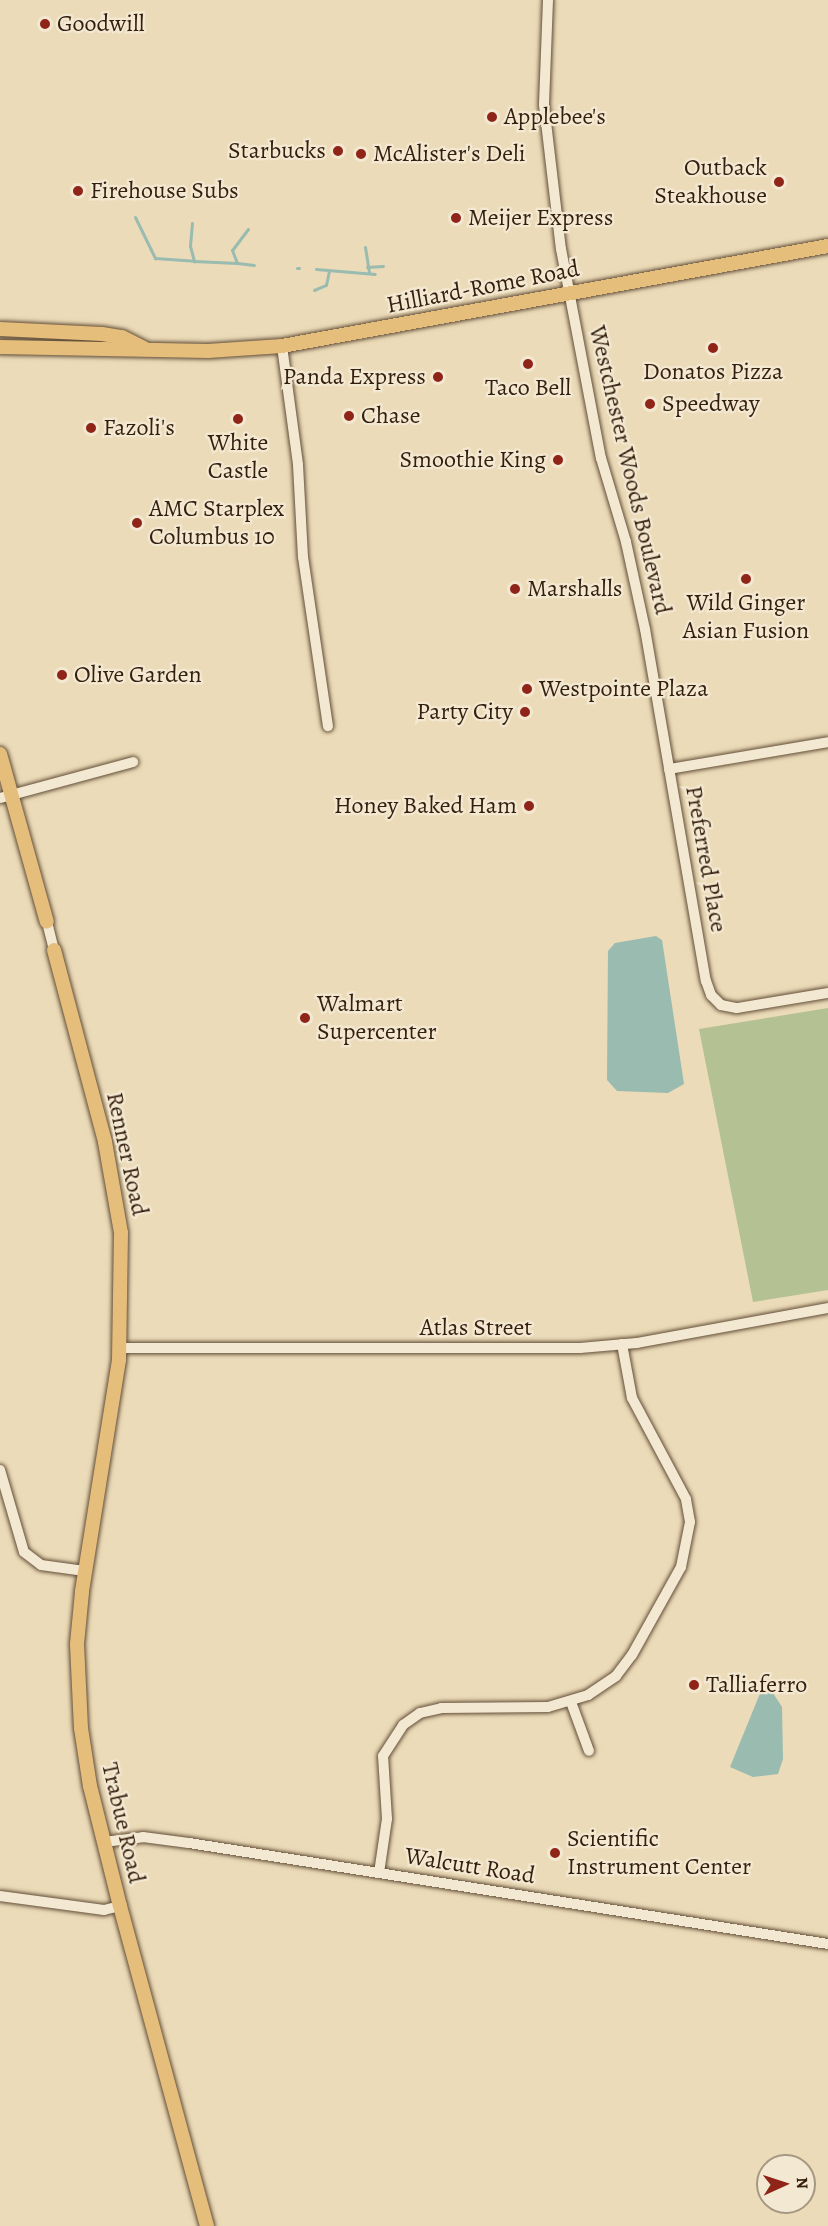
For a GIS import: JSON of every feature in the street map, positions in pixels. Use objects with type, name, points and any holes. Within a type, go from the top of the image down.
[{"type":"main road","name":"Hilliard-Rome Road","points":[[0,347],[208,351],[282,346],[828,246]]},
{"type":"main road","name":"Hilliard-Rome Road","points":[[0,329],[102,334],[122,337],[144,348]]},
{"type":"main road","name":"Renner Road","points":[[0,754],[5,797],[47,922]]},
{"type":"main road","name":"Renner Road","points":[[54,950],[117,1200],[122,1290],[120,1348],[85,1571]]},
{"type":"main road","name":"Trabue Road","points":[[85,1571],[77,1644],[78,1699],[90,1786],[120,1906],[207,2226]]},
{"type":"street","name":"Westchester Woods Boulevard","points":[[548,0],[544,105],[570,293],[601,458],[631,562],[669,769]]},
{"type":"street","points":[[282,346],[298,465],[303,557],[328,726]]},
{"type":"street","name":"Preferred Place","points":[[828,742],[669,769],[711,995],[721,1005],[737,1008],[828,993]]},
{"type":"street","points":[[5,797],[133,762]]},
{"type":"street","name":"Renner Road","points":[[47,922],[54,950]]},
{"type":"street","name":"Atlas Street","points":[[120,1348],[525,1349],[622,1344],[828,1308]]},
{"type":"street","points":[[379,1873],[387,1819],[383,1756],[403,1725],[420,1713],[441,1708],[548,1707],[571,1702],[616,1676],[632,1655],[681,1567],[688,1545],[686,1499],[632,1398],[622,1344]]},
{"type":"street","points":[[0,1470],[24,1552],[41,1565],[85,1571]]},
{"type":"street","points":[[571,1702],[589,1751]]},
{"type":"street","name":"Walcutt Road","points":[[104,1842],[143,1837],[828,1944]]},
{"type":"street","points":[[0,1896],[104,1910],[120,1906]]},
{"type":"green space","points":[[828,1008],[828,1290],[753,1302],[699,1029]]},
{"type":"water","points":[[656,936],[662,940],[684,1084],[668,1093],[617,1091],[607,1080],[608,951],[615,943]]},
{"type":"water","points":[[769,1687],[782,1707],[783,1759],[778,1774],[753,1777],[730,1767],[761,1691]]},
{"type":"waterway","points":[[135,217],[155,258],[194,261]]},
{"type":"waterway","points":[[192,223],[190,246],[194,261],[237,263]]},
{"type":"waterway","points":[[248,229],[232,250],[237,263],[254,265]]},
{"type":"waterway","points":[[365,247],[369,273]]},
{"type":"waterway","points":[[367,267],[383,266]]},
{"type":"waterway","points":[[316,269],[375,274]]},
{"type":"waterway","points":[[314,290],[326,285],[329,271]]},
{"type":"place","name":"Goodwill","points":[[45,24]]},
{"type":"place","name":"Applebee's","points":[[492,117]]},
{"type":"place","name":"Starbucks","points":[[338,151]]},
{"type":"place","name":"McAlister's Deli","points":[[361,154]]},
{"type":"place","name":"Outback Steakhouse","points":[[779,182]]},
{"type":"place","name":"Firehouse Subs","points":[[78,191]]},
{"type":"place","name":"Meijer Express","points":[[456,218]]},
{"type":"place","name":"Donatos Pizza","points":[[713,348]]},
{"type":"place","name":"Taco Bell","points":[[528,364]]},
{"type":"place","name":"Panda Express","points":[[438,377]]},
{"type":"place","name":"Speedway","points":[[650,404]]},
{"type":"place","name":"Chase","points":[[349,416]]},
{"type":"place","name":"White Castle","points":[[238,419]]},
{"type":"place","name":"Fazoli's","points":[[91,428]]},
{"type":"place","name":"Smoothie King","points":[[558,460]]},
{"type":"place","name":"AMC Starplex Columbus 10","points":[[137,523]]},
{"type":"place","name":"Wild Ginger Asian Fusion","points":[[746,579]]},
{"type":"place","name":"Marshalls","points":[[515,589]]},
{"type":"place","name":"Olive Garden","points":[[62,675]]},
{"type":"place","name":"Westpointe Plaza","points":[[527,689]]},
{"type":"place","name":"Party City","points":[[525,712]]},
{"type":"place","name":"Honey Baked Ham","points":[[529,806]]},
{"type":"place","name":"Walmart Supercenter","points":[[305,1018]]},
{"type":"place","name":"Talliaferro","points":[[694,1685]]},
{"type":"place","name":"Scientific Instrument Center","points":[[555,1853]]}]
